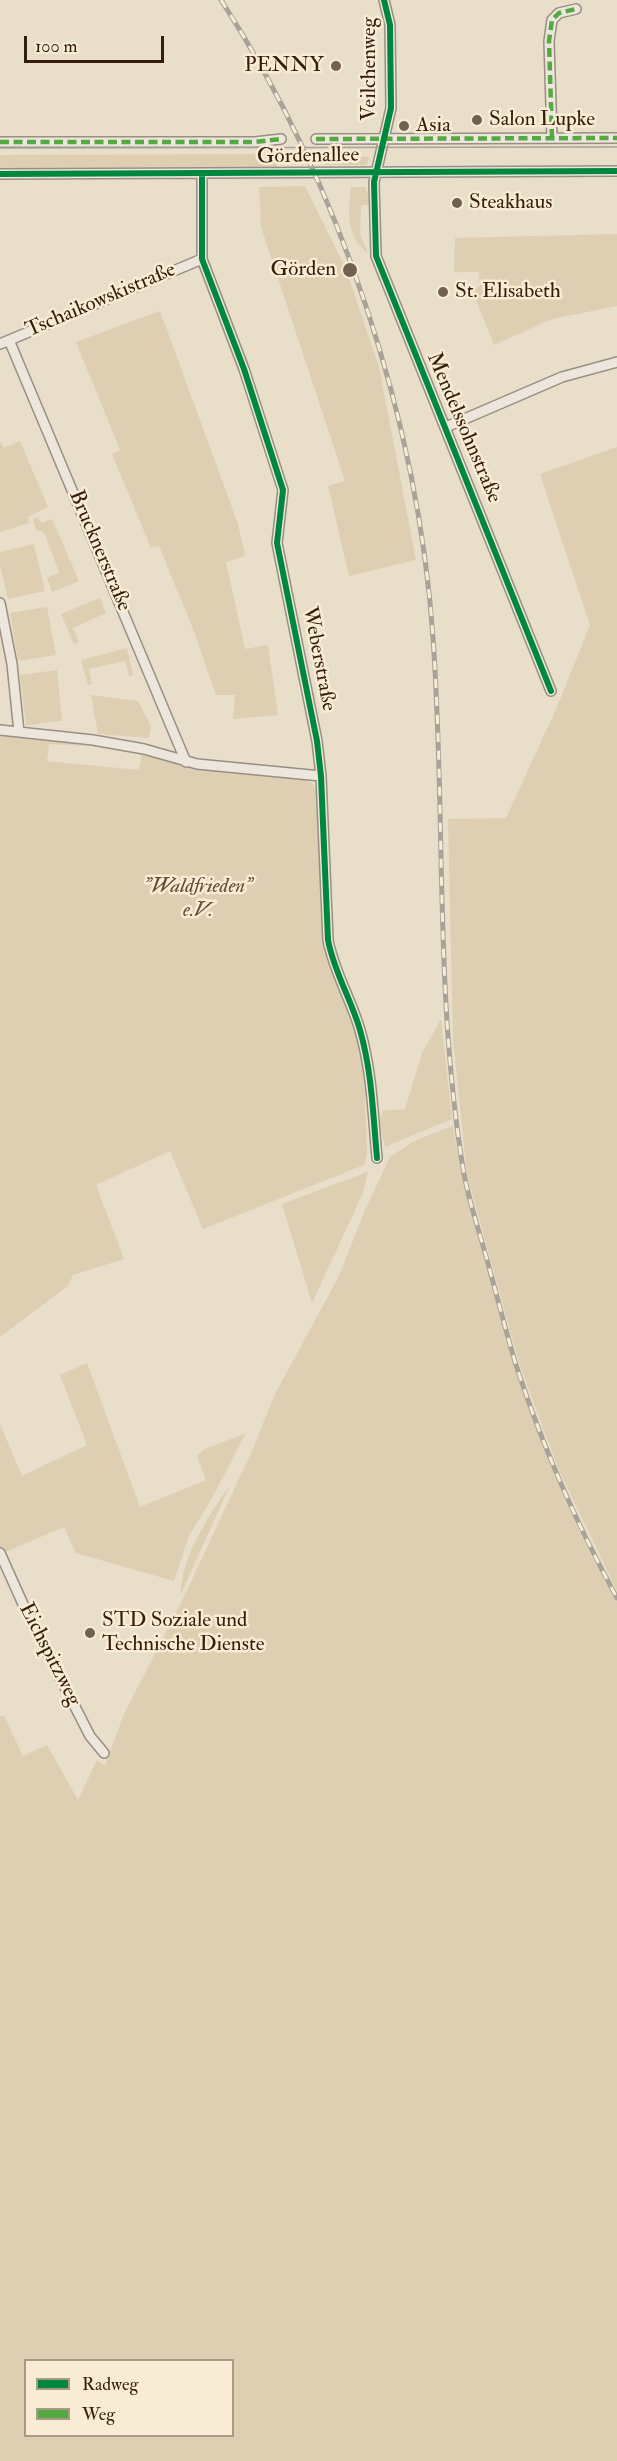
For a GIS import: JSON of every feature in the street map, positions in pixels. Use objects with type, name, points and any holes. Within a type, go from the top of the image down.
[{"type":"street","name":"Veilchenweg","points":[[376,172],[391,108],[389,13],[384,0]]},
{"type":"street","points":[[552,138],[549,41],[552,20],[559,13],[576,9]]},
{"type":"street","name":"Gördenallee","points":[[316,139],[617,138]]},
{"type":"street","name":"Gördenallee","points":[[0,142],[255,142],[281,139]]},
{"type":"street","name":"Gördenallee","points":[[0,174],[617,171]]},
{"type":"street","name":"Mendelssohnstraße","points":[[376,172],[374,182],[376,256],[551,691]]},
{"type":"street","name":"Weberstraße","points":[[202,174],[202,260],[244,369],[283,490],[277,543],[300,645],[321,776],[328,939],[331,959],[359,1028],[369,1068],[377,1158]]},
{"type":"street","name":"Tschaikowskistraße","points":[[4,342],[202,260]]},
{"type":"street","name":"Brucknerstraße","points":[[4,342],[186,762]]},
{"type":"street","points":[[446,427],[562,377],[617,362]]},
{"type":"street","points":[[0,603],[12,664],[19,732]]},
{"type":"street","points":[[0,730],[93,740],[144,749],[186,762],[321,776]]},
{"type":"street","name":"Eichspitzweg","points":[[0,1553],[27,1612],[90,1736],[104,1753]]},
{"type":"green space","points":[[277,154],[277,167],[0,168],[0,155]]},
{"type":"green space","points":[[321,156],[370,157],[366,165],[326,165]]},
{"type":"green space","points":[[305,186],[346,269],[379,367],[416,560],[349,576],[328,486],[345,481],[261,227],[259,187]]},
{"type":"green space","points":[[351,187],[365,187],[372,205],[361,205],[360,234],[368,253],[361,247],[352,231],[349,214]]},
{"type":"green space","points":[[617,234],[617,306],[552,319],[494,345],[472,290],[480,286],[479,272],[454,272],[455,238]]},
{"type":"green space","points":[[160,311],[238,524],[245,556],[226,562],[245,649],[268,645],[278,715],[233,719],[235,695],[216,695],[193,629],[159,546],[151,548],[112,454],[120,450],[76,342]]},
{"type":"green space","points":[[0,441],[4,448],[20,441],[48,507],[28,517],[29,523],[0,532]]},
{"type":"green space","points":[[617,447],[617,1591],[558,1468],[520,1366],[467,1175],[453,1039],[448,819],[506,818],[557,707],[590,625],[540,474]]},
{"type":"green space","points":[[37,517],[42,523],[52,519],[79,581],[52,592],[47,578],[59,572],[45,535],[42,531],[36,530],[33,519]]},
{"type":"green space","points":[[34,544],[45,591],[8,599],[0,565],[0,552]]},
{"type":"green space","points":[[100,598],[106,613],[73,628],[79,642],[74,644],[61,614]]},
{"type":"green space","points":[[47,607],[56,655],[18,661],[10,613]]},
{"type":"green space","points":[[127,648],[133,675],[129,676],[125,661],[89,669],[92,684],[88,685],[81,660]]},
{"type":"green space","points":[[57,670],[62,721],[26,725],[20,675]]},
{"type":"green space","points":[[91,695],[138,701],[151,726],[149,738],[98,734]]},
{"type":"green space","name":"\"Waldfrieden\" e.V.","points":[[0,734],[88,746],[49,744],[47,761],[139,770],[142,753],[192,768],[304,780],[312,783],[316,790],[323,936],[328,961],[352,1019],[359,1028],[364,1069],[367,1154],[364,1165],[203,1229],[170,1151],[96,1185],[124,1259],[73,1275],[68,1286],[0,1337]]},
{"type":"green space","points":[[441,1019],[452,1119],[385,1147],[379,1122],[383,1111],[405,1109],[422,1053]]},
{"type":"green space","points":[[453,1126],[475,1226],[529,1407],[577,1527],[617,1602],[617,2461],[0,2461],[0,1716],[4,1716],[23,1756],[47,1745],[78,1800],[97,1760],[105,1766],[124,1714],[182,1601],[252,1451],[274,1396],[339,1276],[365,1210],[390,1157],[414,1141]]},
{"type":"green space","points":[[368,1172],[363,1193],[312,1303],[282,1204]]},
{"type":"green space","points":[[87,1363],[140,1507],[206,1480],[197,1456],[203,1450],[246,1433],[189,1536],[174,1581],[76,1553],[64,1527],[3,1553],[0,1547],[0,1424],[22,1476],[87,1445],[60,1375]]},
{"type":"green space","points":[[230,1485],[181,1594],[182,1580],[191,1551],[205,1523]]},
{"type":"tram line","points":[[0,148],[617,147]]},
{"type":"railway","points":[[221,0],[264,71],[302,147],[336,225],[366,306],[391,389],[410,472],[424,556],[433,638],[444,973],[448,1040],[464,1174],[527,1398],[562,1485],[617,1598]]},
{"type":"marked path","points":[[552,138],[549,41],[552,20],[559,13],[576,9]]},
{"type":"marked path","points":[[316,139],[617,138]]},
{"type":"marked path","points":[[0,142],[255,142],[281,139]]},
{"type":"cycle path","points":[[384,0],[390,25],[391,108],[374,182],[376,256],[551,691]]},
{"type":"cycle path","points":[[0,174],[617,171]]},
{"type":"cycle path","points":[[202,174],[202,259],[244,369],[283,490],[277,543],[317,741],[321,776],[328,940],[364,1046],[372,1094],[377,1158]]},
{"type":"place","name":"PENNY","points":[[336,66]]},
{"type":"place","name":"Salon Lupke","points":[[477,120]]},
{"type":"place","name":"Asia","points":[[404,126]]},
{"type":"place","name":"Steakhaus","points":[[457,203]]},
{"type":"place","name":"Görden","points":[[350,270]]},
{"type":"place","name":"St. Elisabeth","points":[[443,292]]},
{"type":"place","name":"STD Soziale und Technische Dienste","points":[[90,1633]]}]
